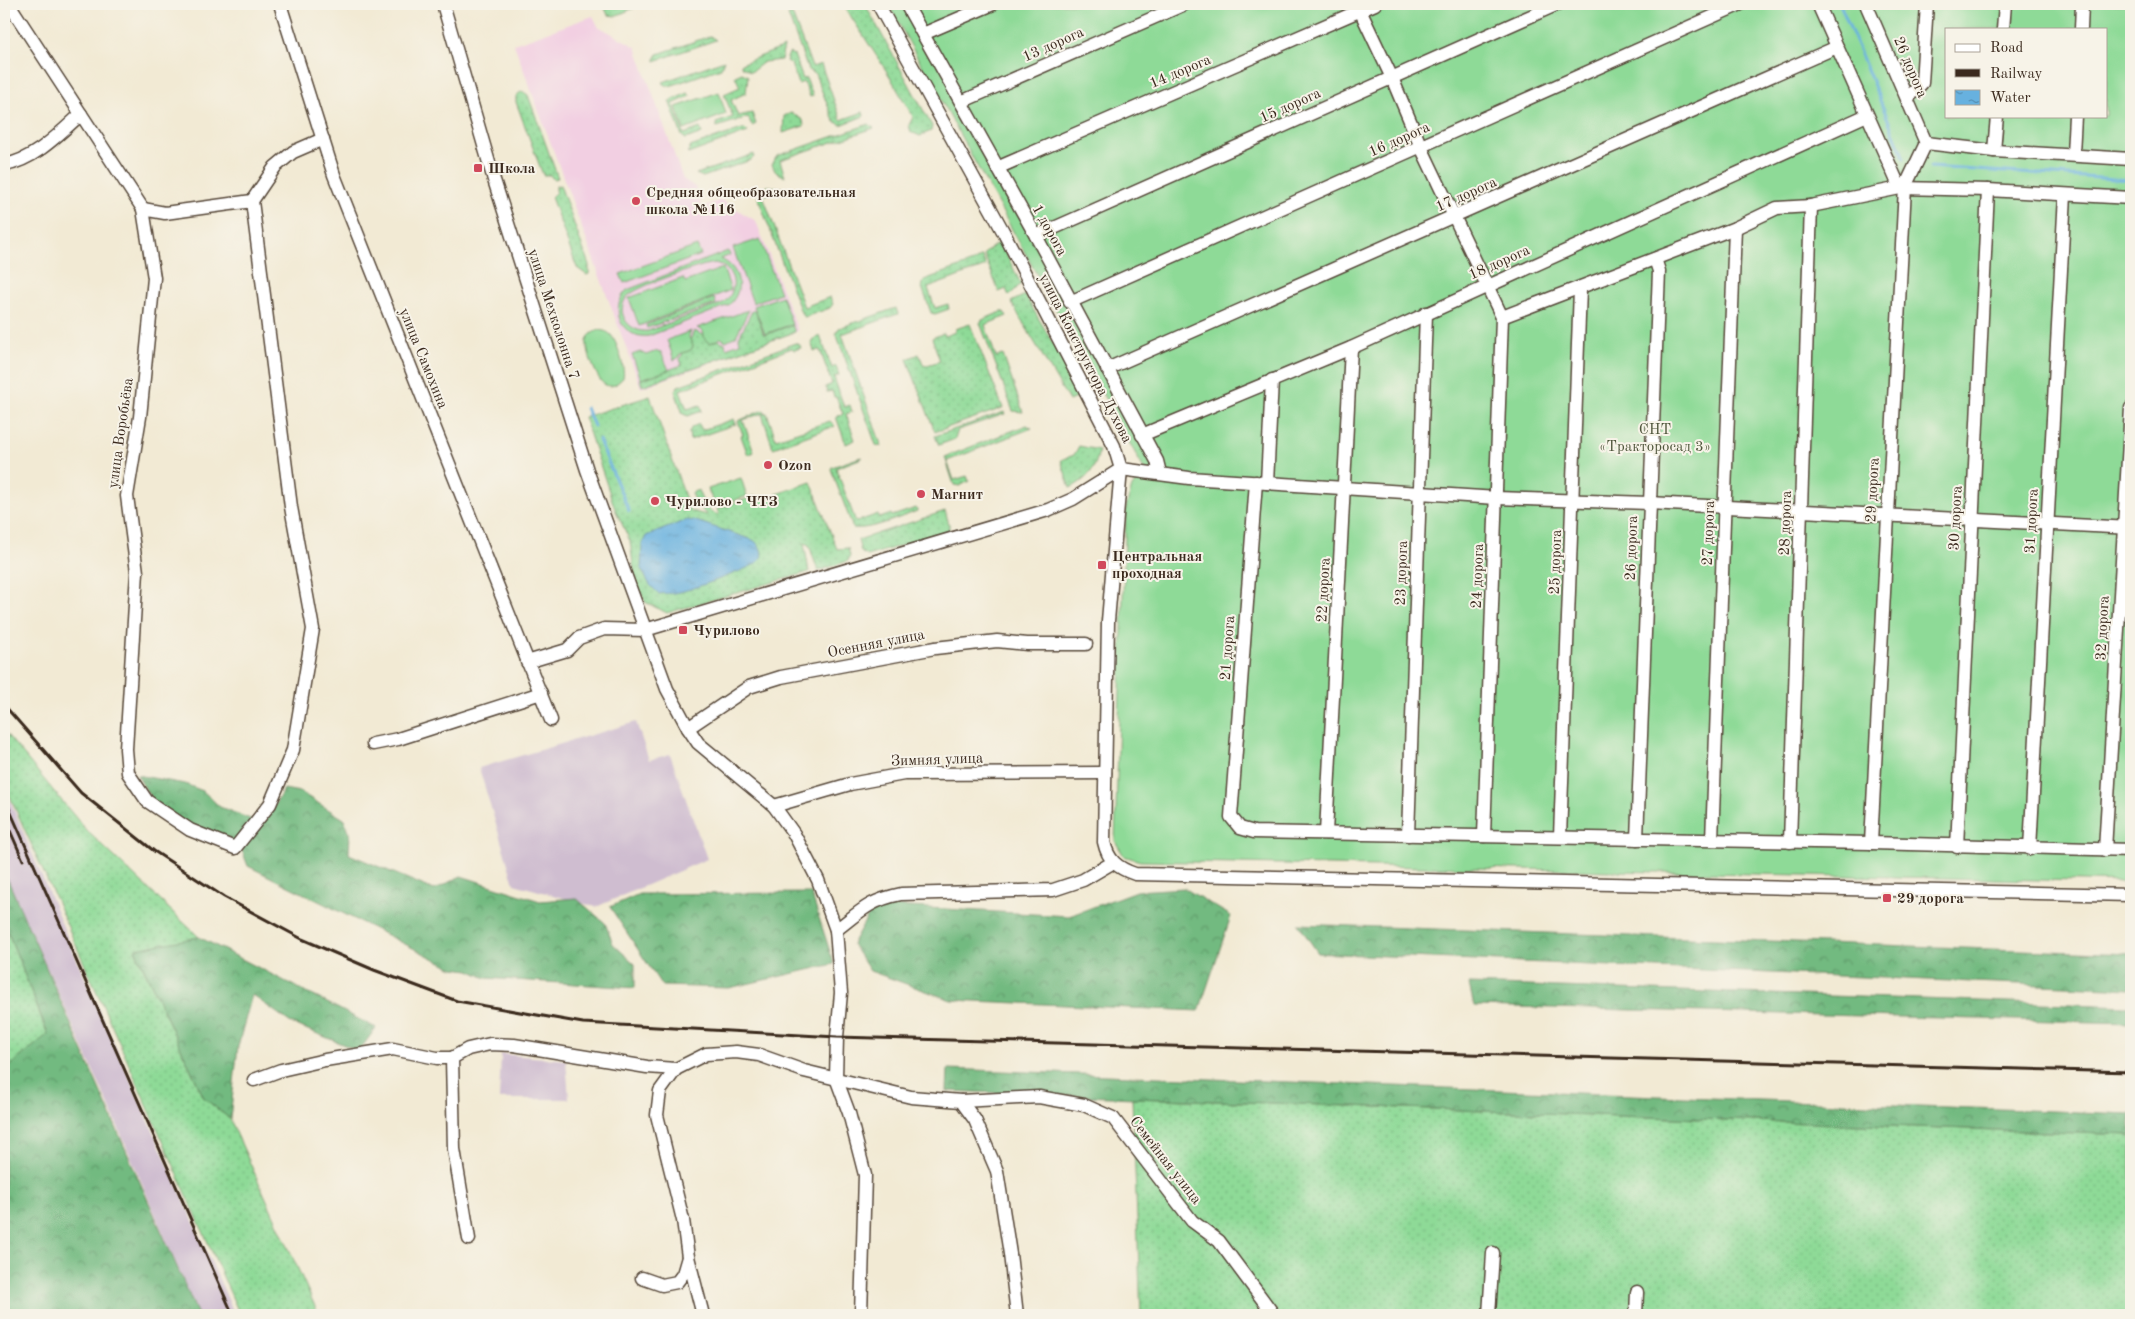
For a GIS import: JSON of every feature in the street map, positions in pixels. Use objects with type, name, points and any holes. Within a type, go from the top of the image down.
[{"type":"street","name":"улица Воробьёва","points":[[9,4],[143,209],[154,278],[140,417],[127,496],[137,572],[126,748],[128,773],[147,801],[190,830],[235,848],[270,804],[293,750],[313,629],[291,507],[252,201]]},
{"type":"street","name":"улица Самохина","points":[[280,4],[334,175],[551,720]]},
{"type":"street","name":"улица Мехколонна 7","points":[[444,4],[494,180],[587,470],[668,689],[698,743],[774,806],[794,834],[818,880],[836,930],[841,993],[836,1078]]},
{"type":"street","name":"улица Конструктора Духова","points":[[878,4],[957,146],[1104,422],[1121,469]]},
{"type":"street","name":"1 дорога","points":[[906,4],[1036,236],[1157,460],[1160,473]]},
{"type":"street","points":[[923,34],[993,4]]},
{"type":"street","name":"13 дорога","points":[[961,102],[1184,4]]},
{"type":"street","name":"14 дорога","points":[[997,168],[1358,7],[1375,4]]},
{"type":"street","name":"15 дорога","points":[[1036,236],[1558,4]]},
{"type":"street","name":"16 дорога","points":[[1070,302],[1741,4]]},
{"type":"street","points":[[1818,4],[1902,188]]},
{"type":"street","name":"26 дорога","points":[[1866,4],[1926,143]]},
{"type":"street","points":[[1907,100],[1922,83],[1927,4]]},
{"type":"street","points":[[2003,28],[2005,4]]},
{"type":"street","points":[[2081,28],[2082,4]]},
{"type":"street","points":[[1358,7],[1392,78],[1421,147],[1502,317],[1735,228],[1777,208],[1811,206],[1902,188],[1988,190],[2131,198]]},
{"type":"street","name":"17 дорога","points":[[1107,369],[1837,47]]},
{"type":"street","points":[[4,165],[15,163],[52,141],[81,114]]},
{"type":"street","name":"18 дорога","points":[[1142,435],[1351,348],[1426,312],[1867,114]]},
{"type":"street","points":[[1994,151],[1997,118]]},
{"type":"street","points":[[2073,154],[2075,118]]},
{"type":"street","points":[[143,209],[165,213],[252,201],[275,167],[293,152],[323,139]]},
{"type":"street","points":[[1926,143],[1994,151],[2073,154],[2131,159]]},
{"type":"street","name":"29 дорога","points":[[1871,843],[1902,188],[1926,143]]},
{"type":"street","name":"30 дорога","points":[[1957,847],[1988,190]]},
{"type":"street","name":"31 дорога","points":[[2030,849],[2065,195]]},
{"type":"street","name":"28 дорога","points":[[1790,842],[1811,206]]},
{"type":"street","name":"27 дорога","points":[[1712,840],[1735,228]]},
{"type":"street","name":"26 дорога","points":[[1636,839],[1659,271],[1655,259]]},
{"type":"street","name":"25 дорога","points":[[1560,837],[1574,500],[1580,288]]},
{"type":"street","name":"23 дорога","points":[[1408,835],[1426,312]]},
{"type":"street","name":"24 дорога","points":[[1484,836],[1502,317]]},
{"type":"street","name":"22 дорога","points":[[1326,833],[1351,348]]},
{"type":"street","name":"21 дорога","points":[[1272,380],[1231,817],[1240,828],[1254,832],[1326,833]]},
{"type":"street","name":"32 дорога","points":[[2105,850],[2128,528],[2131,408]]},
{"type":"street","points":[[1121,469],[1108,621],[1104,842],[1106,853],[1112,863],[1123,870],[1135,874],[2131,895]]},
{"type":"street","points":[[527,662],[567,650],[579,638],[604,629],[645,630],[1048,510],[1073,499],[1121,469],[1189,478],[1496,498],[1887,514],[2128,528]]},
{"type":"street","name":"Осенняя улица","points":[[688,728],[749,687],[781,678],[935,648],[997,641],[1028,644],[1086,644]]},
{"type":"street","points":[[373,744],[398,739],[541,694]]},
{"type":"street","name":"Зимняя улица","points":[[774,806],[850,784],[904,774],[1105,773]]},
{"type":"street","points":[[1326,833],[1871,843],[2030,849],[2131,850]]},
{"type":"street","points":[[836,930],[864,907],[884,897],[901,894],[1053,890],[1083,880],[1112,863]]},
{"type":"street","points":[[254,1080],[281,1070],[324,1060],[393,1049],[437,1058],[452,1058],[468,1049],[490,1044],[514,1045],[647,1067],[676,1069]]},
{"type":"street","name":"Семейная улица","points":[[676,1069],[706,1054],[736,1052],[759,1055],[804,1071],[911,1097],[961,1101],[1039,1096],[1084,1105],[1113,1118],[1192,1221],[1219,1241],[1274,1315]]},
{"type":"street","points":[[452,1058],[454,1149],[469,1239]]},
{"type":"street","points":[[676,1069],[666,1080],[660,1091],[657,1115],[683,1220],[688,1257],[702,1315]]},
{"type":"street","points":[[836,1078],[849,1112],[865,1175],[861,1315]]},
{"type":"street","points":[[961,1101],[975,1120],[997,1171],[1017,1315]]},
{"type":"street","points":[[1489,1315],[1493,1253]]},
{"type":"street","points":[[642,1278],[662,1285],[677,1282],[684,1274],[688,1257]]},
{"type":"street","points":[[1636,1315],[1637,1292]]},
{"type":"shaded area","name":"Средняя общеобразовательная школа №116","points":[[593,16],[598,26],[636,47],[683,179],[695,187],[702,207],[721,200],[756,221],[798,331],[641,388],[514,44]]},
{"type":"shaded area","points":[[636,722],[649,760],[670,754],[707,859],[596,907],[514,884],[479,768]]},
{"type":"shaded area","points":[[4,786],[80,967],[235,1315],[198,1315],[109,1106],[4,872]]},
{"type":"shaded area","points":[[501,1054],[566,1060],[569,1099],[499,1099]]},
{"type":"green space","points":[[603,4],[609,4],[611,7],[619,4],[636,4],[636,7],[616,16],[608,15]]},
{"type":"green space","points":[[833,4],[865,4],[932,126],[931,131],[920,136],[911,132],[909,125],[913,117],[889,75],[844,6],[836,7]]},
{"type":"green space","name":"СНТ «Тракторосад 3»","points":[[888,4],[2131,4],[2131,882],[1140,861],[1124,856],[1115,841],[1126,507],[1132,487],[1145,471]]},
{"type":"green space","points":[[792,14],[812,67],[821,64],[841,120],[863,112],[864,116],[841,125],[834,121],[815,74],[808,70],[788,15]]},
{"type":"green space","points":[[710,36],[716,40],[655,61],[658,54]]},
{"type":"green space","points":[[784,47],[781,60],[764,62],[751,72],[741,66],[741,64]]},
{"type":"green space","points":[[789,53],[794,55],[803,79],[806,78],[813,96],[810,97],[804,82],[798,84],[791,64],[786,61]]},
{"type":"green space","points":[[724,60],[721,68],[670,86],[665,85],[663,82]]},
{"type":"green space","points":[[742,73],[748,76],[746,93],[731,100],[738,116],[752,113],[756,124],[752,126],[748,117],[717,127],[716,123],[733,117],[724,94],[740,87],[735,76]]},
{"type":"green space","points":[[522,91],[528,95],[558,178],[553,179],[550,175],[543,175],[516,102],[516,96]]},
{"type":"green space","points":[[719,92],[726,114],[684,130],[676,107]]},
{"type":"green space","points":[[688,93],[690,96],[673,104],[684,134],[700,128],[702,133],[686,139],[682,136],[669,101]]},
{"type":"green space","points":[[791,113],[803,120],[804,126],[783,133],[784,116]]},
{"type":"green space","points":[[869,124],[874,128],[780,160],[785,177],[775,171],[772,164],[777,156]]},
{"type":"green space","points":[[742,129],[748,132],[688,154],[690,147]]},
{"type":"green space","points":[[754,154],[751,160],[703,177],[696,174]]},
{"type":"green space","points":[[560,185],[589,265],[589,274],[587,275],[577,268],[551,197],[556,192],[556,186]]},
{"type":"green space","points":[[768,186],[783,188],[763,196],[804,307],[830,297],[833,304],[830,308],[805,317],[802,315],[758,198],[759,191]]},
{"type":"green space","points":[[760,239],[780,293],[753,303],[733,248]]},
{"type":"green space","points":[[1001,243],[1021,284],[1009,296],[1006,289],[999,292],[984,254],[996,244]]},
{"type":"green space","points":[[697,246],[701,255],[624,283],[620,274]]},
{"type":"green space","points":[[728,251],[730,255],[721,259],[733,268],[739,286],[734,299],[729,305],[649,336],[640,336],[632,333],[621,322],[618,314],[619,306],[621,298],[627,290]],"holes":[[[715,263],[731,274],[733,280],[732,292],[723,303],[648,331],[635,329],[630,326],[623,316],[622,310],[626,298],[640,288],[705,265]]]},
{"type":"green space","points":[[982,256],[986,266],[928,288],[935,308],[948,304],[949,309],[935,314],[931,313],[922,287],[924,280],[973,262]]},
{"type":"green space","points":[[723,268],[731,290],[639,326],[629,298],[683,278],[685,282]]},
{"type":"green space","points":[[1025,295],[1083,395],[1069,401],[1011,302]]},
{"type":"green space","points":[[782,296],[792,324],[765,334],[754,306]]},
{"type":"green space","points":[[714,298],[716,304],[647,328],[646,325]]},
{"type":"green space","points":[[896,308],[898,314],[842,334],[882,447],[876,445],[836,333],[839,328]]},
{"type":"green space","points":[[749,310],[736,336],[726,341],[721,338],[710,343],[705,340],[703,331],[697,328]]},
{"type":"green space","points":[[755,310],[764,335],[792,325],[795,332],[642,386],[640,380],[682,365],[680,359],[683,353],[691,350],[693,346],[690,340],[694,331],[704,335],[705,340],[710,343],[718,340],[725,343],[726,348],[740,343],[739,337],[752,311]]},
{"type":"green space","points":[[1004,312],[1007,316],[985,325],[996,357],[1003,355],[1023,412],[1013,411],[980,323],[982,320]]},
{"type":"green space","points":[[970,324],[1003,408],[935,432],[907,359],[919,354],[924,366],[940,361],[932,338],[944,333],[945,336],[955,332],[955,329]]},
{"type":"green space","points":[[599,330],[611,335],[620,356],[624,374],[623,378],[615,385],[607,386],[601,381],[590,356],[587,340],[590,335]]},
{"type":"green space","points":[[691,331],[689,337],[693,346],[691,350],[680,354],[674,360],[667,340]]},
{"type":"green space","points":[[820,336],[832,368],[836,366],[839,375],[834,377],[844,407],[850,405],[852,412],[846,414],[855,440],[846,444],[836,417],[843,414],[832,391],[827,392],[825,387],[832,384],[820,350],[814,351],[811,342]]},
{"type":"green space","points":[[795,343],[800,345],[801,348],[794,350],[792,348],[680,390],[687,409],[700,405],[702,411],[688,416],[683,414],[675,391],[678,386]]},
{"type":"green space","points":[[657,351],[661,352],[669,370],[641,379],[632,355],[640,352],[646,355]]},
{"type":"green space","points":[[650,396],[690,511],[707,515],[695,503],[691,493],[698,490],[708,509],[719,515],[717,509],[755,496],[757,501],[811,482],[837,549],[848,548],[850,556],[848,561],[818,571],[809,545],[804,543],[809,572],[667,613],[645,602],[635,579],[630,541],[615,509],[584,417]]},
{"type":"green space","points":[[763,410],[766,412],[743,420],[754,452],[748,455],[738,421]]},
{"type":"green space","points":[[1004,412],[1005,414],[958,430],[955,439],[939,445],[935,436]]},
{"type":"green space","points":[[767,413],[776,439],[830,421],[835,426],[773,448],[762,414]]},
{"type":"green space","points":[[734,419],[736,424],[690,440],[689,432],[692,427],[699,424],[702,430]]},
{"type":"green space","points":[[1027,425],[1032,428],[947,461],[954,480],[967,476],[969,481],[960,486],[954,485],[945,457]]},
{"type":"green space","points":[[1079,446],[1099,450],[1098,457],[1090,473],[1070,488],[1061,460],[1074,455]]},
{"type":"green space","points":[[861,457],[836,468],[856,522],[878,514],[880,518],[916,508],[917,511],[876,526],[853,528],[831,469]]},
{"type":"green space","points":[[741,478],[747,496],[715,507],[708,489]]},
{"type":"green space","points":[[945,511],[949,531],[867,556],[861,552],[858,540]]},
{"type":"green space","points":[[4,731],[86,830],[199,937],[135,950],[204,1098],[230,1119],[319,1315],[240,1315],[4,783]]},
{"type":"green space","points":[[137,775],[185,784],[203,791],[220,807],[263,824],[284,789],[300,792],[344,819],[350,833],[349,854],[434,890],[461,876],[540,901],[576,898],[605,923],[613,944],[635,964],[635,988],[486,978],[469,970],[453,968],[248,866],[239,843],[207,840],[151,799]]},
{"type":"green space","points":[[4,871],[198,1315],[15,1315],[4,1300],[4,1073],[6,1069],[48,1034],[4,922]]},
{"type":"green space","points":[[1184,888],[1231,916],[1199,1011],[951,1000],[870,971],[852,944],[874,905],[1069,916],[1136,891]]},
{"type":"green space","points":[[811,893],[834,964],[729,988],[662,986],[610,907],[639,894]]},
{"type":"green space","points":[[4,922],[48,1035],[6,1069],[4,1073]]},
{"type":"green space","points":[[1298,924],[2131,954],[2131,989],[1318,953]]},
{"type":"green space","points":[[199,937],[376,1028],[359,1051],[291,1023],[252,995],[238,1046],[230,1119],[204,1098],[135,949]]},
{"type":"green space","points":[[1469,984],[2131,1006],[2131,1023],[1474,1006]]},
{"type":"green space","points":[[948,1069],[2131,1114],[2131,1135],[947,1091]]},
{"type":"green space","points":[[1132,1098],[2131,1135],[2131,1315],[1141,1315]]},
{"type":"water","name":"Чурилово","points":[[687,520],[696,521],[753,540],[761,551],[760,560],[742,570],[704,584],[675,593],[659,594],[650,585],[641,569],[642,544],[646,536]]},
{"type":"waterway","points":[[1840,4],[1904,158]]},
{"type":"waterway","points":[[1930,167],[2131,180]]},
{"type":"waterway","points":[[586,408],[594,426]]},
{"type":"waterway","points":[[599,440],[629,511]]},
{"type":"railway","points":[[4,705],[81,793],[154,851],[224,897],[302,939],[374,970],[457,1001],[583,1023],[837,1037],[2131,1072]]},
{"type":"railway","points":[[4,797],[233,1315]]},
{"type":"railway","points":[[4,817],[23,860]]},
{"type":"place","name":"Школа","points":[[478,168]]},
{"type":"place","name":"Средняя общеобразовательная школа №116","points":[[636,201]]},
{"type":"place","name":"Ozon","points":[[768,465]]},
{"type":"place","name":"Магнит","points":[[921,494]]},
{"type":"place","name":"Чурилово - ЧТЗ","points":[[655,501]]},
{"type":"place","name":"Центральная проходная","points":[[1102,565]]},
{"type":"place","name":"Чурилово","points":[[683,630]]},
{"type":"place","name":"29 дорога","points":[[1887,898]]}]
